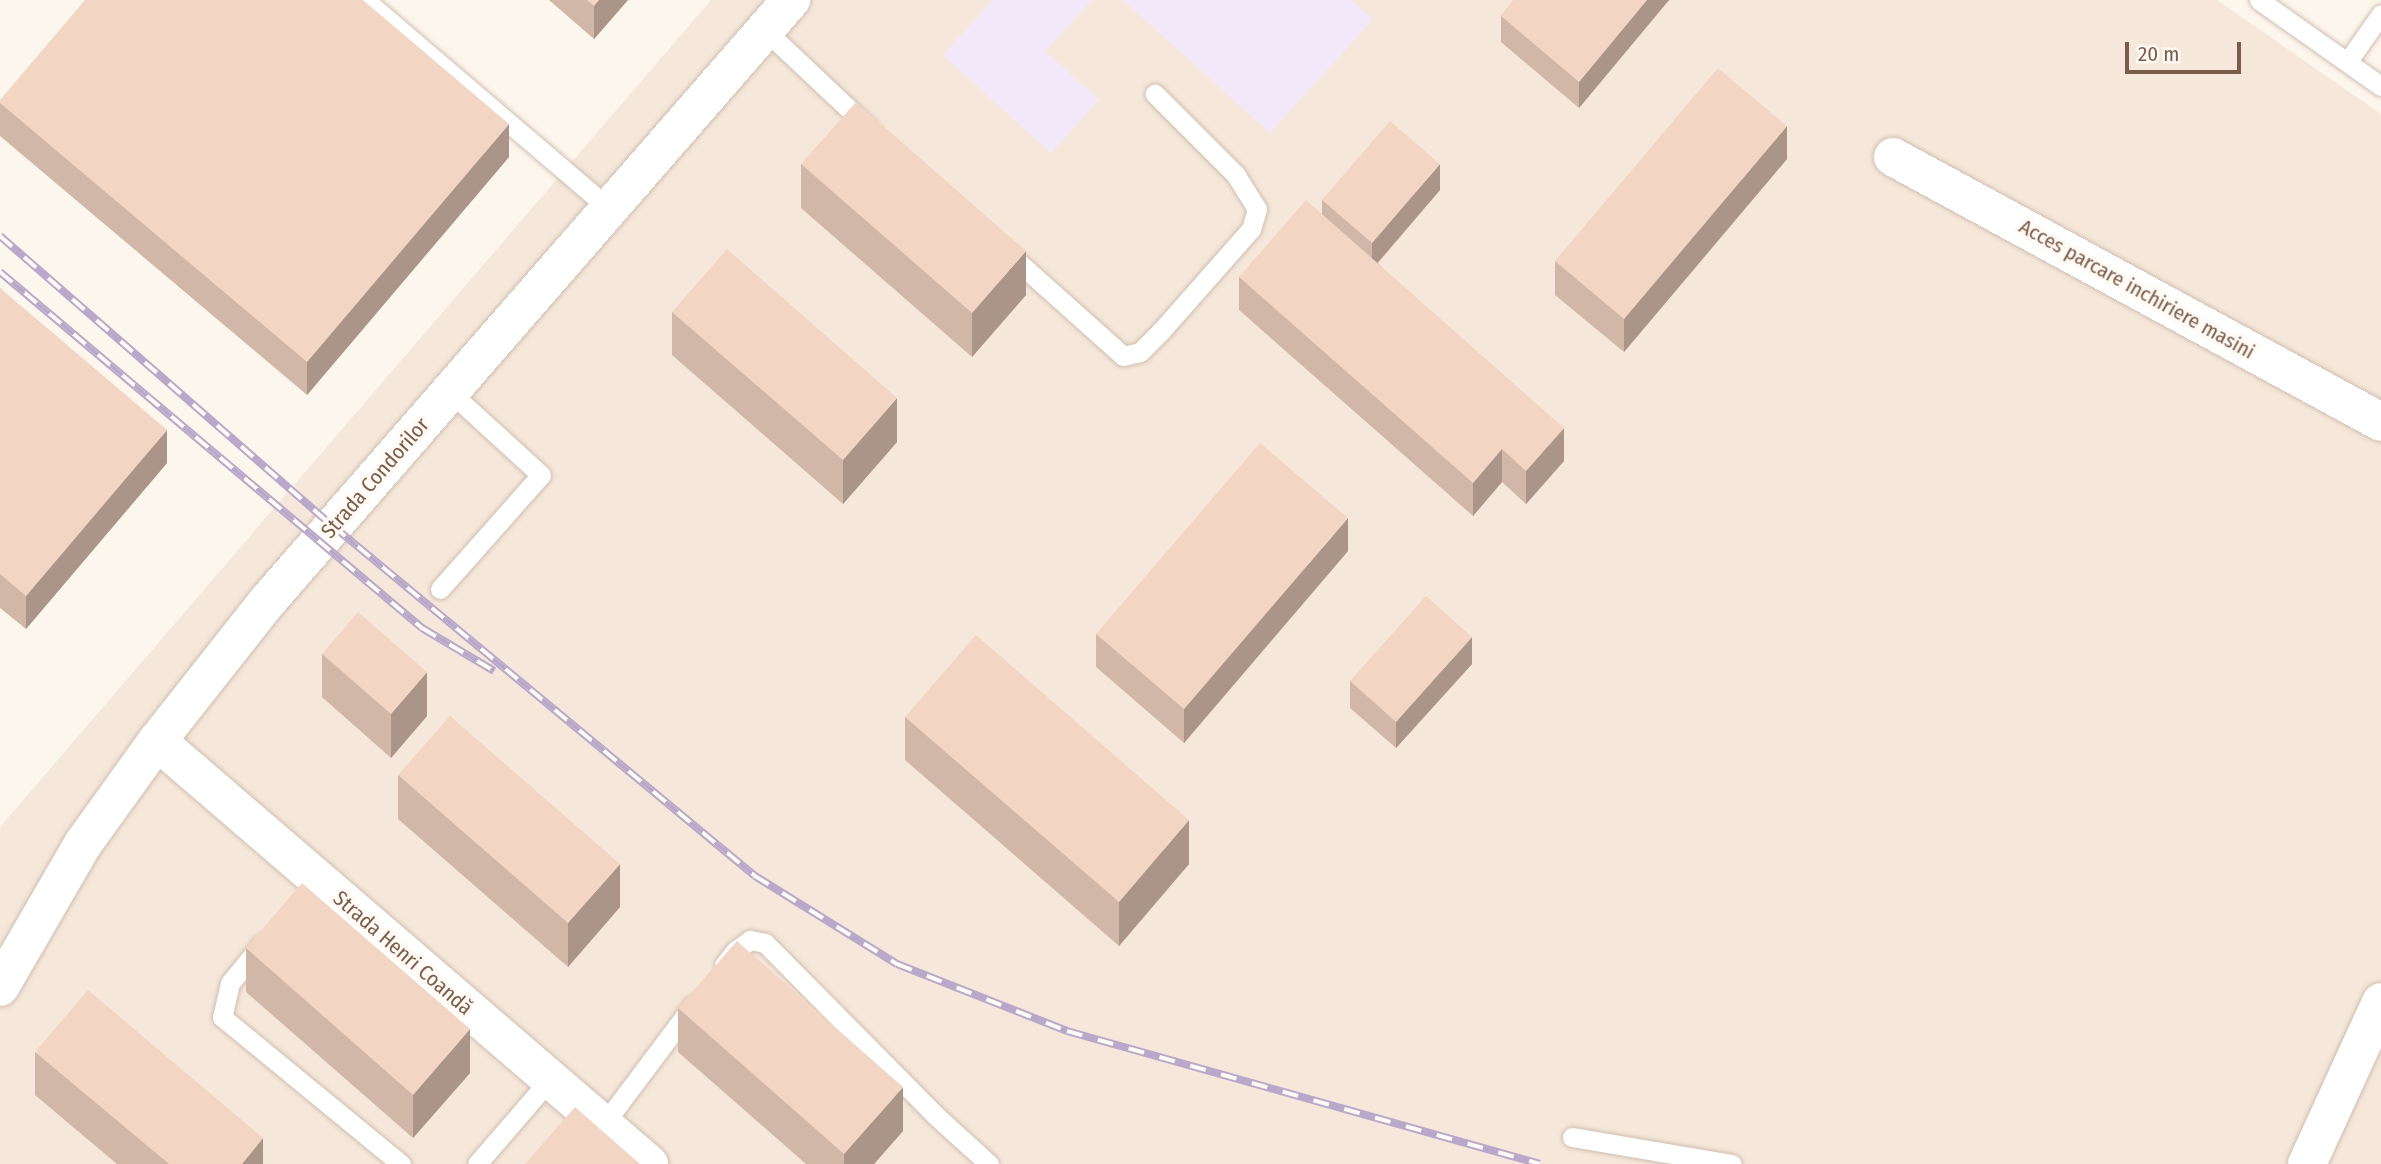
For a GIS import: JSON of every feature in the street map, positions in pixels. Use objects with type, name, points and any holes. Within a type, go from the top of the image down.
[{"type":"street","name":"Strada Condorilor","points":[[0,988],[83,844],[157,741],[265,603],[791,0]]},
{"type":"street","name":"Acces parcare inchiriere masini","points":[[1893,157],[2381,422]]},
{"type":"street","name":"Strada Henri Coandă","points":[[157,741],[312,883],[649,1164]]},
{"type":"street","points":[[2307,1164],[2381,1002]]},
{"type":"lane","points":[[365,0],[610,209]]},
{"type":"lane","points":[[2259,0],[2381,86]]},
{"type":"lane","points":[[2348,61],[2381,14]]},
{"type":"lane","points":[[765,30],[879,137]]},
{"type":"lane","points":[[990,237],[1113,349],[1124,356],[1140,352],[1251,229],[1257,209],[1236,175],[1155,94]]},
{"type":"lane","points":[[440,589],[541,475],[450,393]]},
{"type":"lane","points":[[273,930],[230,983],[222,1017],[401,1164]]},
{"type":"lane","points":[[603,1125],[735,951],[750,940],[765,943],[935,1115],[989,1164]]},
{"type":"lane","points":[[477,1164],[550,1079]]},
{"type":"lane","points":[[1572,1137],[1732,1164]]},
{"type":"shaded area","points":[[711,0],[2217,0],[2381,114],[2381,1164],[0,1164],[0,827]]},
{"type":"shaded area","points":[[993,0],[1092,0],[1045,51],[1099,100],[1051,153],[943,55]]},
{"type":"shaded area","points":[[1123,0],[1351,0],[1373,19],[1270,133]]},
{"type":"building","points":[[85,0],[363,0],[509,124],[307,362],[0,103]]},
{"type":"building","points":[[587,0],[599,0],[594,6]]},
{"type":"building","points":[[1514,0],[1647,0],[1579,82],[1501,16]]},
{"type":"building","points":[[1718,68],[1787,126],[1624,319],[1555,261]]},
{"type":"building","points":[[856,102],[1026,251],[972,313],[801,164]]},
{"type":"building","points":[[1390,121],[1440,164],[1372,243],[1322,200]]},
{"type":"building","points":[[1306,200],[1564,428],[1526,471],[1502,449],[1473,483],[1239,277]]},
{"type":"building","points":[[727,249],[897,398],[843,460],[672,312]]},
{"type":"building","points":[[0,288],[167,430],[26,596],[0,574]]},
{"type":"building","points":[[1260,443],[1348,518],[1184,709],[1096,634]]},
{"type":"building","points":[[1426,596],[1472,637],[1396,722],[1350,681]]},
{"type":"building","points":[[358,612],[427,672],[391,714],[322,654]]},
{"type":"building","points":[[976,635],[1189,820],[1119,902],[905,717]]},
{"type":"building","points":[[450,716],[620,864],[568,923],[398,775]]},
{"type":"building","points":[[302,883],[470,1029],[413,1095],[246,948]]},
{"type":"building","points":[[737,941],[903,1087],[844,1154],[678,1008]]},
{"type":"building","points":[[88,990],[263,1138],[242,1164],[169,1164],[35,1052]]},
{"type":"building","points":[[575,1107],[640,1164],[525,1164]]},
{"type":"railway","points":[[0,236],[333,526],[755,876],[897,964],[1067,1031],[1540,1164]]},
{"type":"railway","points":[[0,272],[422,628],[494,671]]}]
